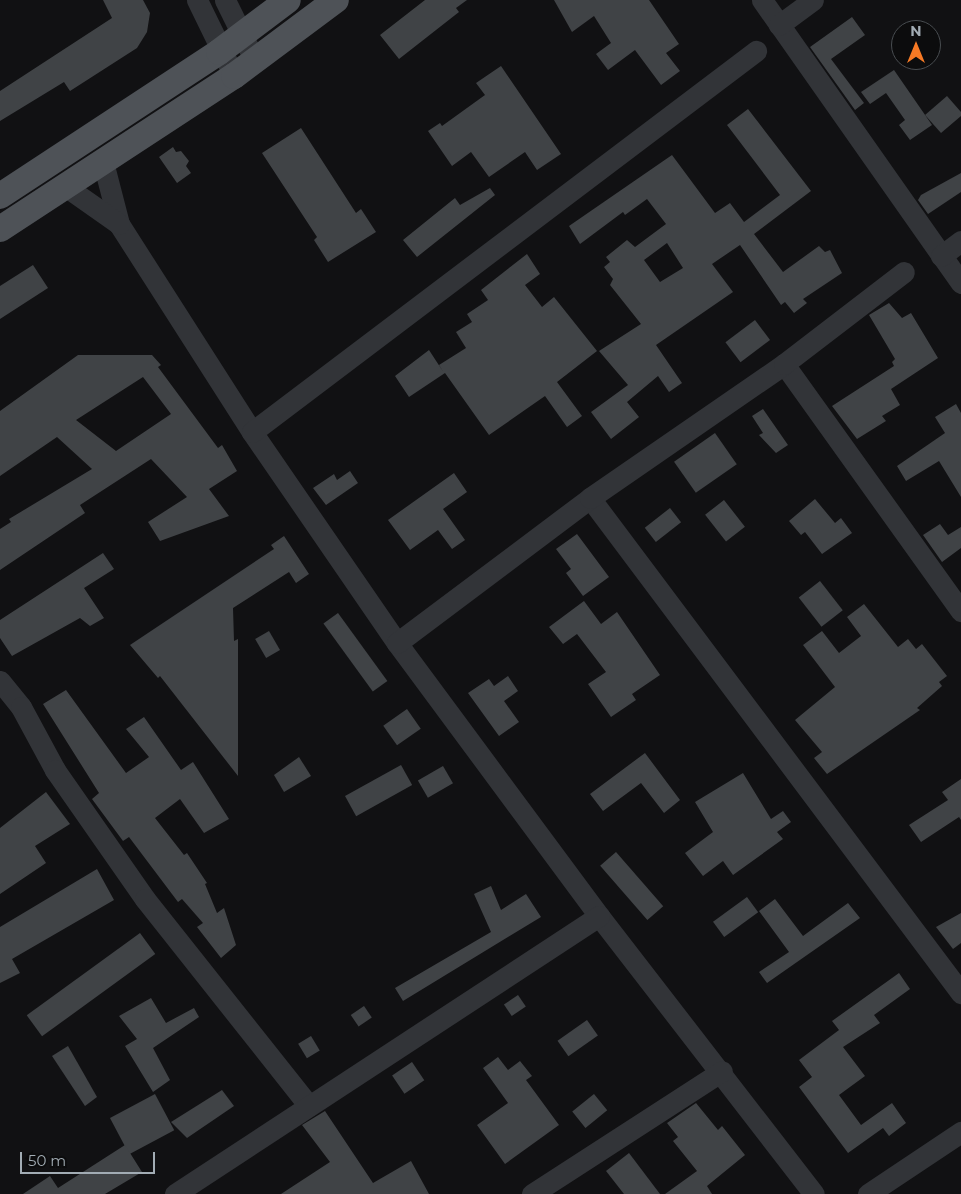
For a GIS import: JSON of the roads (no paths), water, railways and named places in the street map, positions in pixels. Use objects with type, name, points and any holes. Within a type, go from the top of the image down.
[{"type":"main road","points":[[0,196],[220,52],[288,0]]},
{"type":"main road","points":[[0,229],[234,76],[336,0]]},
{"type":"street","points":[[197,0],[220,52],[234,76]]},
{"type":"street","points":[[225,0],[241,36],[255,61]]},
{"type":"street","points":[[762,0],[961,283]]},
{"type":"street","points":[[779,25],[813,0]]},
{"type":"street","points":[[252,432],[756,51]]},
{"type":"street","points":[[103,162],[119,224],[252,432],[397,643],[599,916],[722,1071],[814,1194]]},
{"type":"street","points":[[65,186],[119,224]]},
{"type":"street","points":[[941,256],[961,241]]},
{"type":"street","points":[[397,643],[590,498],[784,364],[904,272]]},
{"type":"street","points":[[784,364],[961,611]]},
{"type":"street","points":[[590,498],[961,993]]},
{"type":"street","points":[[0,681],[21,707],[56,770],[145,899],[309,1106]]},
{"type":"street","points":[[176,1194],[599,916]]},
{"type":"street","points":[[532,1194],[722,1071]]},
{"type":"street","points":[[868,1194],[961,1132]]}]
